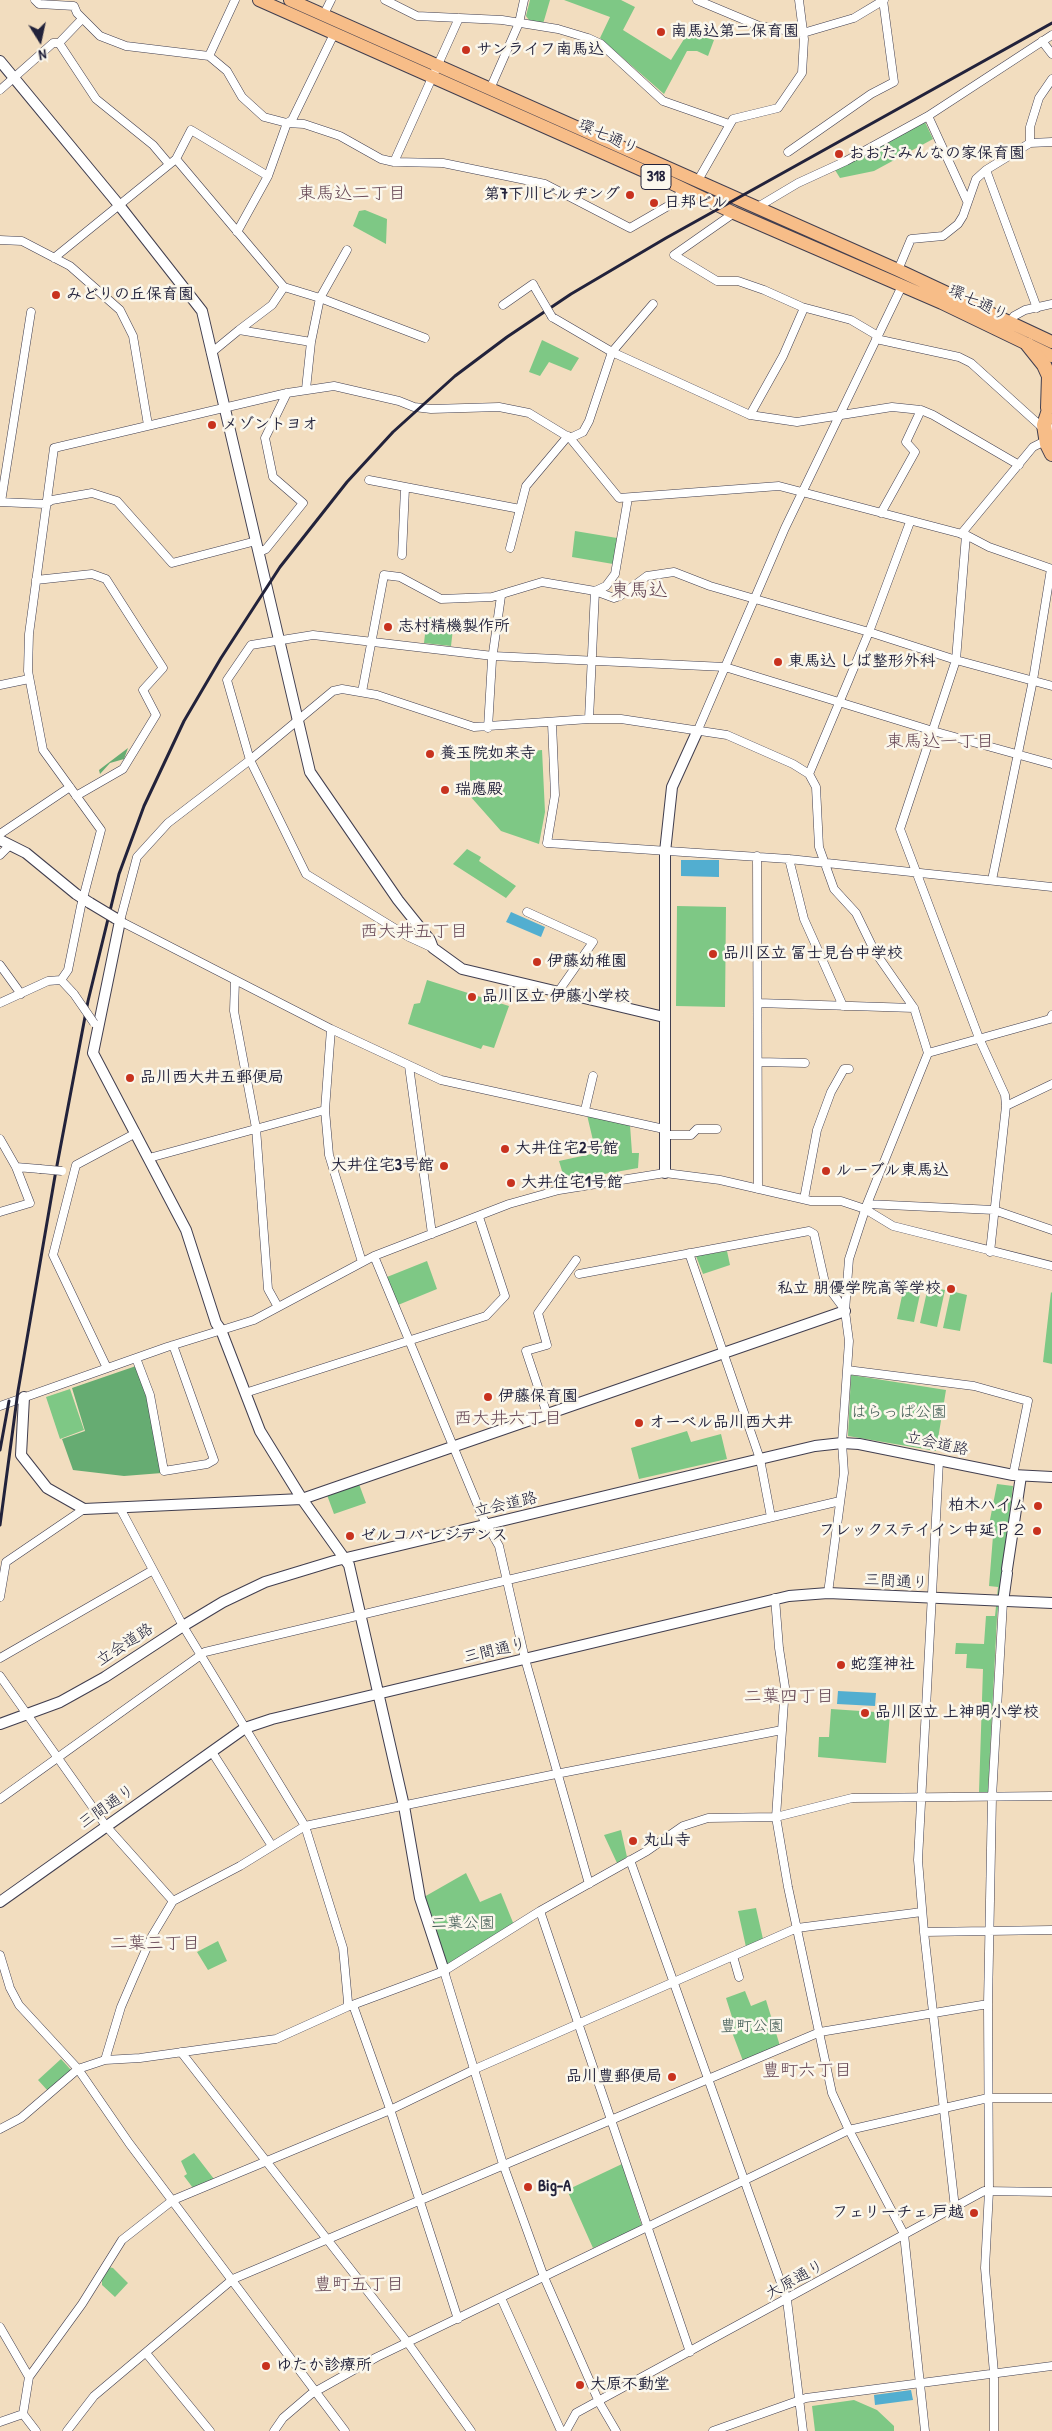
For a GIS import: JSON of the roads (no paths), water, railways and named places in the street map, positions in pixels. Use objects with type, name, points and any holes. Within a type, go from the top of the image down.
[{"type":"highway","points":[[1028,344],[1044,365],[1049,376],[1049,434],[1052,454]]},
{"type":"main road","name":"環七通り","points":[[258,0],[334,34],[435,72],[490,89],[898,270],[1052,342]]},
{"type":"main road","name":"環七通り","points":[[290,0],[435,72],[734,214],[902,286],[1052,356]]},
{"type":"street","points":[[36,0],[39,4],[76,3],[82,19],[100,36],[126,46],[209,56],[227,70],[242,97],[264,118],[287,123],[304,124],[340,136],[377,157],[394,162],[443,163],[545,184],[630,228],[675,202],[682,189]]},
{"type":"street","points":[[209,56],[235,0]]},
{"type":"street","points":[[324,16],[331,0]]},
{"type":"street","points":[[385,0],[417,16],[489,18],[558,29],[595,41],[664,101],[729,124]]},
{"type":"street","points":[[490,89],[520,23],[524,0]]},
{"type":"street","points":[[697,0],[759,26],[803,33],[854,18],[884,0],[894,82],[871,94],[788,152]]},
{"type":"street","points":[[697,182],[733,119],[778,108],[784,102],[804,68],[803,33],[799,0]]},
{"type":"street","points":[[394,162],[459,18]]},
{"type":"street","points":[[0,90],[54,43],[59,43],[82,19]]},
{"type":"street","points":[[237,232],[268,176],[287,123],[292,120],[334,34]]},
{"type":"street","points":[[755,208],[798,183],[846,161],[928,116],[1052,35]]},
{"type":"street","points":[[1042,41],[1052,54]]},
{"type":"street","points":[[59,43],[96,99],[153,145],[169,164]]},
{"type":"street","points":[[0,61],[119,205],[202,311],[310,772],[433,948]]},
{"type":"street","points":[[1030,143],[1030,128],[1039,98],[1052,79]]},
{"type":"street","points":[[928,116],[967,201]]},
{"type":"street","points":[[54,258],[176,159],[191,130],[268,176]]},
{"type":"street","points":[[898,270],[911,239],[943,236],[952,230],[963,216],[976,179],[986,170],[1030,143],[1052,142]]},
{"type":"street","points":[[176,159],[284,288],[320,298],[425,338]]},
{"type":"street","points":[[986,170],[1037,308]]},
{"type":"street","points":[[734,214],[674,255],[717,281],[738,281],[804,308],[851,320],[877,337],[965,360],[1049,434],[1033,447],[964,534],[956,660],[900,829],[980,1038],[1005,1095],[1006,1106],[990,1252]]},
{"type":"street","points":[[0,240],[22,241],[70,266],[120,310],[133,336],[148,425]]},
{"type":"street","points":[[306,389],[311,342],[320,298],[347,250]]},
{"type":"street","points":[[503,305],[533,284],[552,317],[612,352],[750,416],[798,422],[892,407],[920,410],[934,415],[1019,465]]},
{"type":"street","points":[[665,1173],[665,852],[672,787],[698,732],[786,528],[838,416],[902,286]]},
{"type":"street","points":[[211,353],[272,305],[284,288]]},
{"type":"street","points":[[510,548],[526,486],[569,437],[583,432],[589,421],[612,352],[653,304]]},
{"type":"street","points":[[1009,323],[1014,316],[1025,310],[1052,304]]},
{"type":"street","points":[[750,416],[784,356],[804,308]]},
{"type":"street","points":[[31,312],[1,502],[45,504],[52,500],[92,493],[117,501],[172,563],[256,541]]},
{"type":"street","points":[[238,330],[311,342]]},
{"type":"street","points":[[61,980],[68,970],[87,901],[101,830],[43,750],[29,679],[29,634],[54,448],[306,389],[334,386],[430,409],[499,407],[529,413],[569,437],[619,498],[779,486],[910,522],[964,534],[989,546],[1051,569],[1033,680],[992,880]]},
{"type":"street","points":[[259,552],[266,548],[303,503],[273,477],[265,438],[288,393]]},
{"type":"street","points":[[881,513],[915,452],[906,442],[920,410]]},
{"type":"street","points":[[369,480],[520,509]]},
{"type":"street","points":[[402,556],[405,488]]},
{"type":"street","points":[[595,591],[606,586],[615,574],[628,498]]},
{"type":"street","points":[[809,774],[869,632],[910,522]]},
{"type":"street","points":[[362,692],[384,576],[400,577],[441,599],[501,596],[542,582],[595,591],[614,598],[620,596],[647,576],[674,572],[755,600],[869,632],[956,660],[1052,686]]},
{"type":"street","points":[[36,580],[92,574],[106,579],[163,668],[142,690],[156,715],[123,769],[76,796]]},
{"type":"street","points":[[589,719],[595,591]]},
{"type":"street","points":[[488,728],[493,656],[501,596]]},
{"type":"street","points":[[664,1017],[462,969],[433,948],[410,937],[306,874],[250,760],[227,680],[251,645],[313,635],[493,656],[725,667],[932,731],[1052,764]]},
{"type":"street","points":[[0,685],[29,679]]},
{"type":"street","points":[[616,2431],[598,2402],[544,2277],[503,2164],[420,1898],[404,1806],[348,1565],[302,1499],[260,1431],[221,1330],[216,1323],[186,1230],[93,1053],[96,1026],[118,920],[137,858],[168,823],[250,760],[333,691],[342,689],[377,695],[474,728],[589,719],[621,719],[727,735],[794,764],[809,774],[816,787],[819,847],[834,889],[856,913],[875,952],[914,1008],[928,1053],[866,1207],[849,1259],[845,1310],[849,1341],[842,1443],[844,1468],[828,1593]]},
{"type":"street","points":[[552,723],[555,795],[546,843],[665,852],[757,856],[1052,887]]},
{"type":"street","points":[[0,834],[70,787]]},
{"type":"street","points":[[0,840],[26,853],[87,901],[118,920],[331,1029],[441,1080],[585,1110],[664,1132],[691,1135],[698,1129],[717,1129]]},
{"type":"street","points":[[0,856],[10,845]]},
{"type":"street","points":[[757,856],[758,1189]]},
{"type":"street","points":[[789,859],[804,919],[843,1006]]},
{"type":"street","points":[[527,912],[593,942],[558,992]]},
{"type":"street","points":[[0,965],[21,994]]},
{"type":"street","points":[[61,980],[74,994],[96,1026]]},
{"type":"street","points":[[0,1003],[48,981],[61,980]]},
{"type":"street","points":[[236,980],[234,1011],[256,1128],[268,1289],[278,1307]]},
{"type":"street","points":[[758,1003],[914,1008]]},
{"type":"street","points":[[928,1053],[1050,1019],[1052,1015]]},
{"type":"street","points":[[331,1029],[325,1110],[329,1155],[362,1262]]},
{"type":"street","points":[[758,1062],[805,1063]]},
{"type":"street","points":[[409,1066],[432,1234]]},
{"type":"street","points":[[804,1199],[817,1130],[832,1092],[844,1069],[849,1069]]},
{"type":"street","points":[[585,1110],[593,1076]]},
{"type":"street","points":[[1006,1106],[1052,1084]]},
{"type":"street","points":[[149,1158],[325,1110]]},
{"type":"street","points":[[107,1368],[53,1255],[67,1172],[76,1165],[136,1133]]},
{"type":"street","points":[[0,1139],[16,1167],[30,1203],[0,1212]]},
{"type":"street","points":[[16,1167],[67,1172]]},
{"type":"street","points":[[0,1406],[173,1345],[254,1320],[374,1256],[508,1204],[560,1190],[665,1173],[720,1180],[804,1199],[841,1201],[866,1207],[994,1210],[1052,1230]]},
{"type":"street","points":[[866,1207],[893,1226],[990,1252],[1052,1266]]},
{"type":"street","points":[[245,1393],[486,1316],[505,1296],[478,1217]]},
{"type":"street","points":[[579,1274],[809,1231],[814,1234],[825,1283],[845,1310]]},
{"type":"street","points":[[689,1253],[760,1459],[771,1517]]},
{"type":"street","points":[[374,1256],[407,1341],[486,1526],[499,1546],[525,1659],[556,1774],[589,1884]]},
{"type":"street","points":[[547,1414],[526,1351],[547,1345],[538,1314],[576,1260]]},
{"type":"street","points":[[24,1397],[21,1456],[47,1488],[84,1509],[302,1499],[845,1310]]},
{"type":"street","points":[[136,1358],[150,1395],[164,1471],[207,1464],[214,1460],[173,1345]]},
{"type":"street","points":[[847,1370],[974,1386],[1028,1402],[1017,1475],[1003,1602],[992,1797],[991,1931],[988,2004],[989,2191],[985,2268],[994,2372],[994,2431]]},
{"type":"street","name":"立会道路","points":[[0,1724],[60,1702],[223,1602],[265,1582],[344,1559],[760,1459],[842,1443],[873,1446],[1017,1475],[1052,1477]]},
{"type":"street","points":[[939,1460],[918,1860],[924,1932],[955,2208]]},
{"type":"street","points":[[0,1799],[200,1654],[840,1501]]},
{"type":"street","points":[[120,1508],[183,1626],[305,1826],[342,1948],[348,2002],[390,2110],[458,2319]]},
{"type":"street","points":[[0,1597],[6,1562],[84,1509]]},
{"type":"street","points":[[0,1658],[153,1570]]},
{"type":"street","name":"三間通り","points":[[0,1902],[246,1728],[272,1719],[776,1598],[828,1593],[1052,1603]]},
{"type":"street","points":[[776,1598],[779,1648],[785,1687],[776,1817],[832,2093],[849,2130],[904,2234],[925,2431]]},
{"type":"street","points":[[0,1676],[25,1714],[106,1826],[173,1901]]},
{"type":"street","points":[[105,2060],[121,2007],[152,1936],[173,1901],[305,1826],[782,1730]]},
{"type":"street","points":[[212,1752],[272,1846]]},
{"type":"street","points":[[0,2128],[20,2118],[78,2069],[105,2060],[276,2039],[350,2006],[444,1971],[540,1911],[647,1851],[683,1826],[708,1818],[776,1817],[852,1798],[1052,1796]]},
{"type":"street","points":[[630,1860],[787,2300],[803,2431]]},
{"type":"street","points":[[540,1911],[690,2352]]},
{"type":"street","points":[[36,2431],[23,2414],[29,2377],[82,2304],[122,2240],[172,2200],[390,2110],[474,2069],[797,1928],[922,1912]]},
{"type":"street","points":[[924,1932],[1052,1930]]},
{"type":"street","points":[[0,1955],[10,1988],[18,2005],[78,2069],[172,2200],[345,2431]]},
{"type":"street","points":[[733,1956],[739,1977]]},
{"type":"street","points":[[67,2431],[94,2396],[233,2279],[610,2118],[820,2032],[988,2004]]},
{"type":"street","points":[[181,2052],[408,2343],[471,2431]]},
{"type":"street","points":[[274,2431],[283,2418],[315,2391],[408,2343],[849,2130],[988,2098],[1052,2098]]},
{"type":"street","name":"大原通り","points":[[566,2431],[576,2413],[787,2300],[984,2191],[1052,2192]]},
{"type":"street","points":[[502,2298],[560,2431]]},
{"type":"street","points":[[0,2327],[29,2377]]},
{"type":"street","points":[[146,2353],[210,2431]]},
{"type":"street","points":[[713,2431],[800,2399],[994,2372],[1052,2366]]},
{"type":"street","points":[[0,2422],[23,2414]]},
{"type":"water","points":[[681,860],[719,860],[719,877],[681,876]]},
{"type":"water","points":[[511,912],[545,927],[541,937],[506,922]]},
{"type":"water","points":[[838,1691],[876,1693],[875,1706],[837,1704]]},
{"type":"water","points":[[911,2390],[913,2400],[875,2405],[874,2395]]},
{"type":"railway","points":[[0,1525],[18,1391],[55,1176],[88,1001],[119,874],[144,806],[184,721],[221,658],[280,567],[347,482],[393,432],[455,376],[507,337],[571,294],[666,238],[1052,23]]},
{"type":"railway","points":[[0,1450],[9,1401]]},
{"type":"place","name":"南馬込第二保育園","points":[[661,32]]},
{"type":"place","name":"サンライフ南馬込","points":[[466,50]]},
{"type":"place","name":"おおたみんなの家保育園","points":[[839,154]]},
{"type":"place","name":"第7下川ビルヂング","points":[[630,195]]},
{"type":"place","name":"日邦ビル","points":[[654,203]]},
{"type":"place","name":"みどりの丘保育園","points":[[56,295]]},
{"type":"place","name":"メゾントヨオ","points":[[212,425]]},
{"type":"place","name":"志村精機製作所","points":[[388,627]]},
{"type":"place","name":"東馬込 しば整形外科","points":[[778,662]]},
{"type":"place","name":"養玉院如来寺","points":[[430,754]]},
{"type":"place","name":"瑞應殿","points":[[445,790]]},
{"type":"place","name":"品川区立 冨士見台中学校","points":[[713,954]]},
{"type":"place","name":"伊藤幼稚園","points":[[537,962]]},
{"type":"place","name":"品川区立 伊藤小学校","points":[[472,997]]},
{"type":"place","name":"品川西大井五郵便局","points":[[130,1078]]},
{"type":"place","name":"大井住宅2号館","points":[[505,1149]]},
{"type":"place","name":"大井住宅3号館","points":[[444,1166]]},
{"type":"place","name":"ルーブル東馬込","points":[[826,1171]]},
{"type":"place","name":"大井住宅1号館","points":[[511,1183]]},
{"type":"place","name":"私立 朋優学院高等学校","points":[[951,1289]]},
{"type":"place","name":"伊藤保育園","points":[[488,1397]]},
{"type":"place","name":"オーベル品川西大井","points":[[639,1423]]},
{"type":"place","name":"柏木ハイム","points":[[1038,1506]]},
{"type":"place","name":"フレックステイイン中延Ｐ２","points":[[1037,1531]]},
{"type":"place","name":"ゼルコバ レジデンス","points":[[350,1536]]},
{"type":"place","name":"蛇窪神社","points":[[841,1665]]},
{"type":"place","name":"品川区立 上神明小学校","points":[[865,1713]]},
{"type":"place","name":"丸山寺","points":[[633,1841]]},
{"type":"place","name":"品川豊郵便局","points":[[672,2077]]},
{"type":"place","name":"Big-A","points":[[528,2187]]},
{"type":"place","name":"フェリーチェ 戸越","points":[[974,2213]]},
{"type":"place","name":"ゆたか診療所","points":[[266,2366]]},
{"type":"place","name":"大原不動堂","points":[[580,2385]]},
{"type":"district","name":"東馬込二丁目","points":[[352,194]]},
{"type":"district","name":"東馬込","points":[[639,591]]},
{"type":"district","name":"東馬込一丁目","points":[[940,742]]},
{"type":"district","name":"西大井五丁目","points":[[414,932]]},
{"type":"district","name":"西大井六丁目","points":[[508,1419]]},
{"type":"district","name":"二葉四丁目","points":[[789,1697]]},
{"type":"district","name":"二葉三丁目","points":[[155,1944]]},
{"type":"district","name":"豊町六丁目","points":[[807,2071]]},
{"type":"district","name":"豊町五丁目","points":[[359,2285]]},
{"type":"park label","name":"はらっぱ公園","points":[[899,1413]]},
{"type":"park label","name":"二葉公園","points":[[463,1924]]},
{"type":"park label","name":"豊町公園","points":[[752,2027]]}]
